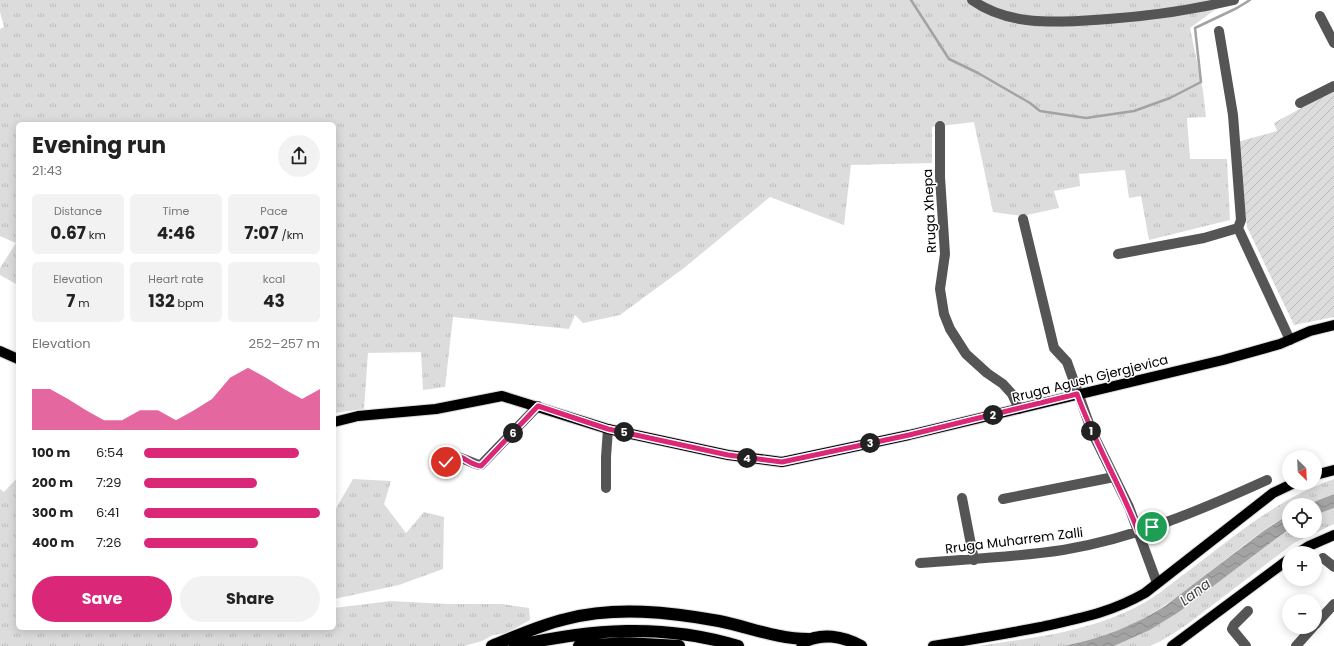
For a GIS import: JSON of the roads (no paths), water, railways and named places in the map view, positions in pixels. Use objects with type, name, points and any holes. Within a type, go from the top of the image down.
[{"type":"highway","points":[[492,646],[534,629],[567,618],[612,612],[688,616],[723,622],[786,638],[808,639],[823,636],[839,637],[862,646]]},
{"type":"highway","points":[[515,646],[562,636],[607,631],[676,632],[719,640],[738,646]]},
{"type":"highway","points":[[795,646],[808,639]]},
{"type":"highway","points":[[579,646],[626,643],[679,646]]},
{"type":"main road","name":"Rruga Agush Gjergjevica","points":[[336,421],[347,417],[436,409],[502,396],[608,429],[728,455],[782,462],[909,435],[1223,360],[1290,340],[1310,331],[1334,325]]},
{"type":"main road","points":[[0,351],[16,358]]},
{"type":"main road","points":[[1322,474],[1334,470]]},
{"type":"main road","points":[[933,646],[1001,635],[1106,612],[1125,604],[1157,583],[1273,493],[1282,489]]},
{"type":"main road","points":[[1309,546],[1334,535]]},
{"type":"main road","points":[[1172,646],[1282,564]]},
{"type":"street","points":[[972,0],[982,7],[997,13],[1042,22],[1065,22],[1140,16],[1234,0]]},
{"type":"street","points":[[1320,16],[1334,43]]},
{"type":"street","points":[[1219,31],[1233,115],[1241,220],[1238,228],[1290,340]]},
{"type":"street","points":[[1300,103],[1334,86]]},
{"type":"street","name":"Rruga Xhepa","points":[[940,126],[940,177],[945,254],[940,289],[944,314],[950,329],[966,354],[987,373],[1003,384],[1012,394],[1019,409]]},
{"type":"street","points":[[1023,218],[1054,348],[1067,362],[1077,394],[1092,432],[1138,531],[1157,583]]},
{"type":"street","points":[[1118,254],[1204,238],[1238,228]]},
{"type":"street","points":[[446,466],[446,462],[454,456],[458,456],[474,465],[481,466],[538,406]]},
{"type":"street","points":[[606,488],[608,429]]},
{"type":"street","points":[[1003,499],[1114,477]]},
{"type":"street","name":"Rruga Muharrem Zalli","points":[[920,563],[974,560],[1062,550],[1138,531],[1195,512],[1267,480]]},
{"type":"street","points":[[962,498],[974,560]]},
{"type":"street","points":[[1323,558],[1334,567]]},
{"type":"street","points":[[1322,617],[1334,604]]},
{"type":"street","points":[[1246,646],[1232,629],[1248,611]]},
{"type":"street","points":[[1296,646],[1307,634]]},
{"type":"water","points":[[1334,494],[1334,508],[1322,512],[1322,499]]},
{"type":"water","name":"Lana","points":[[1282,519],[1282,534],[1179,612],[1150,630],[1114,646],[1064,646],[1104,636],[1141,620],[1165,606],[1262,532]]},
{"type":"waterway","points":[[911,0],[949,59],[978,73],[1030,103],[1040,111],[1086,118],[1134,111],[1170,98],[1201,82],[1195,28],[1237,8],[1250,0]]}]
